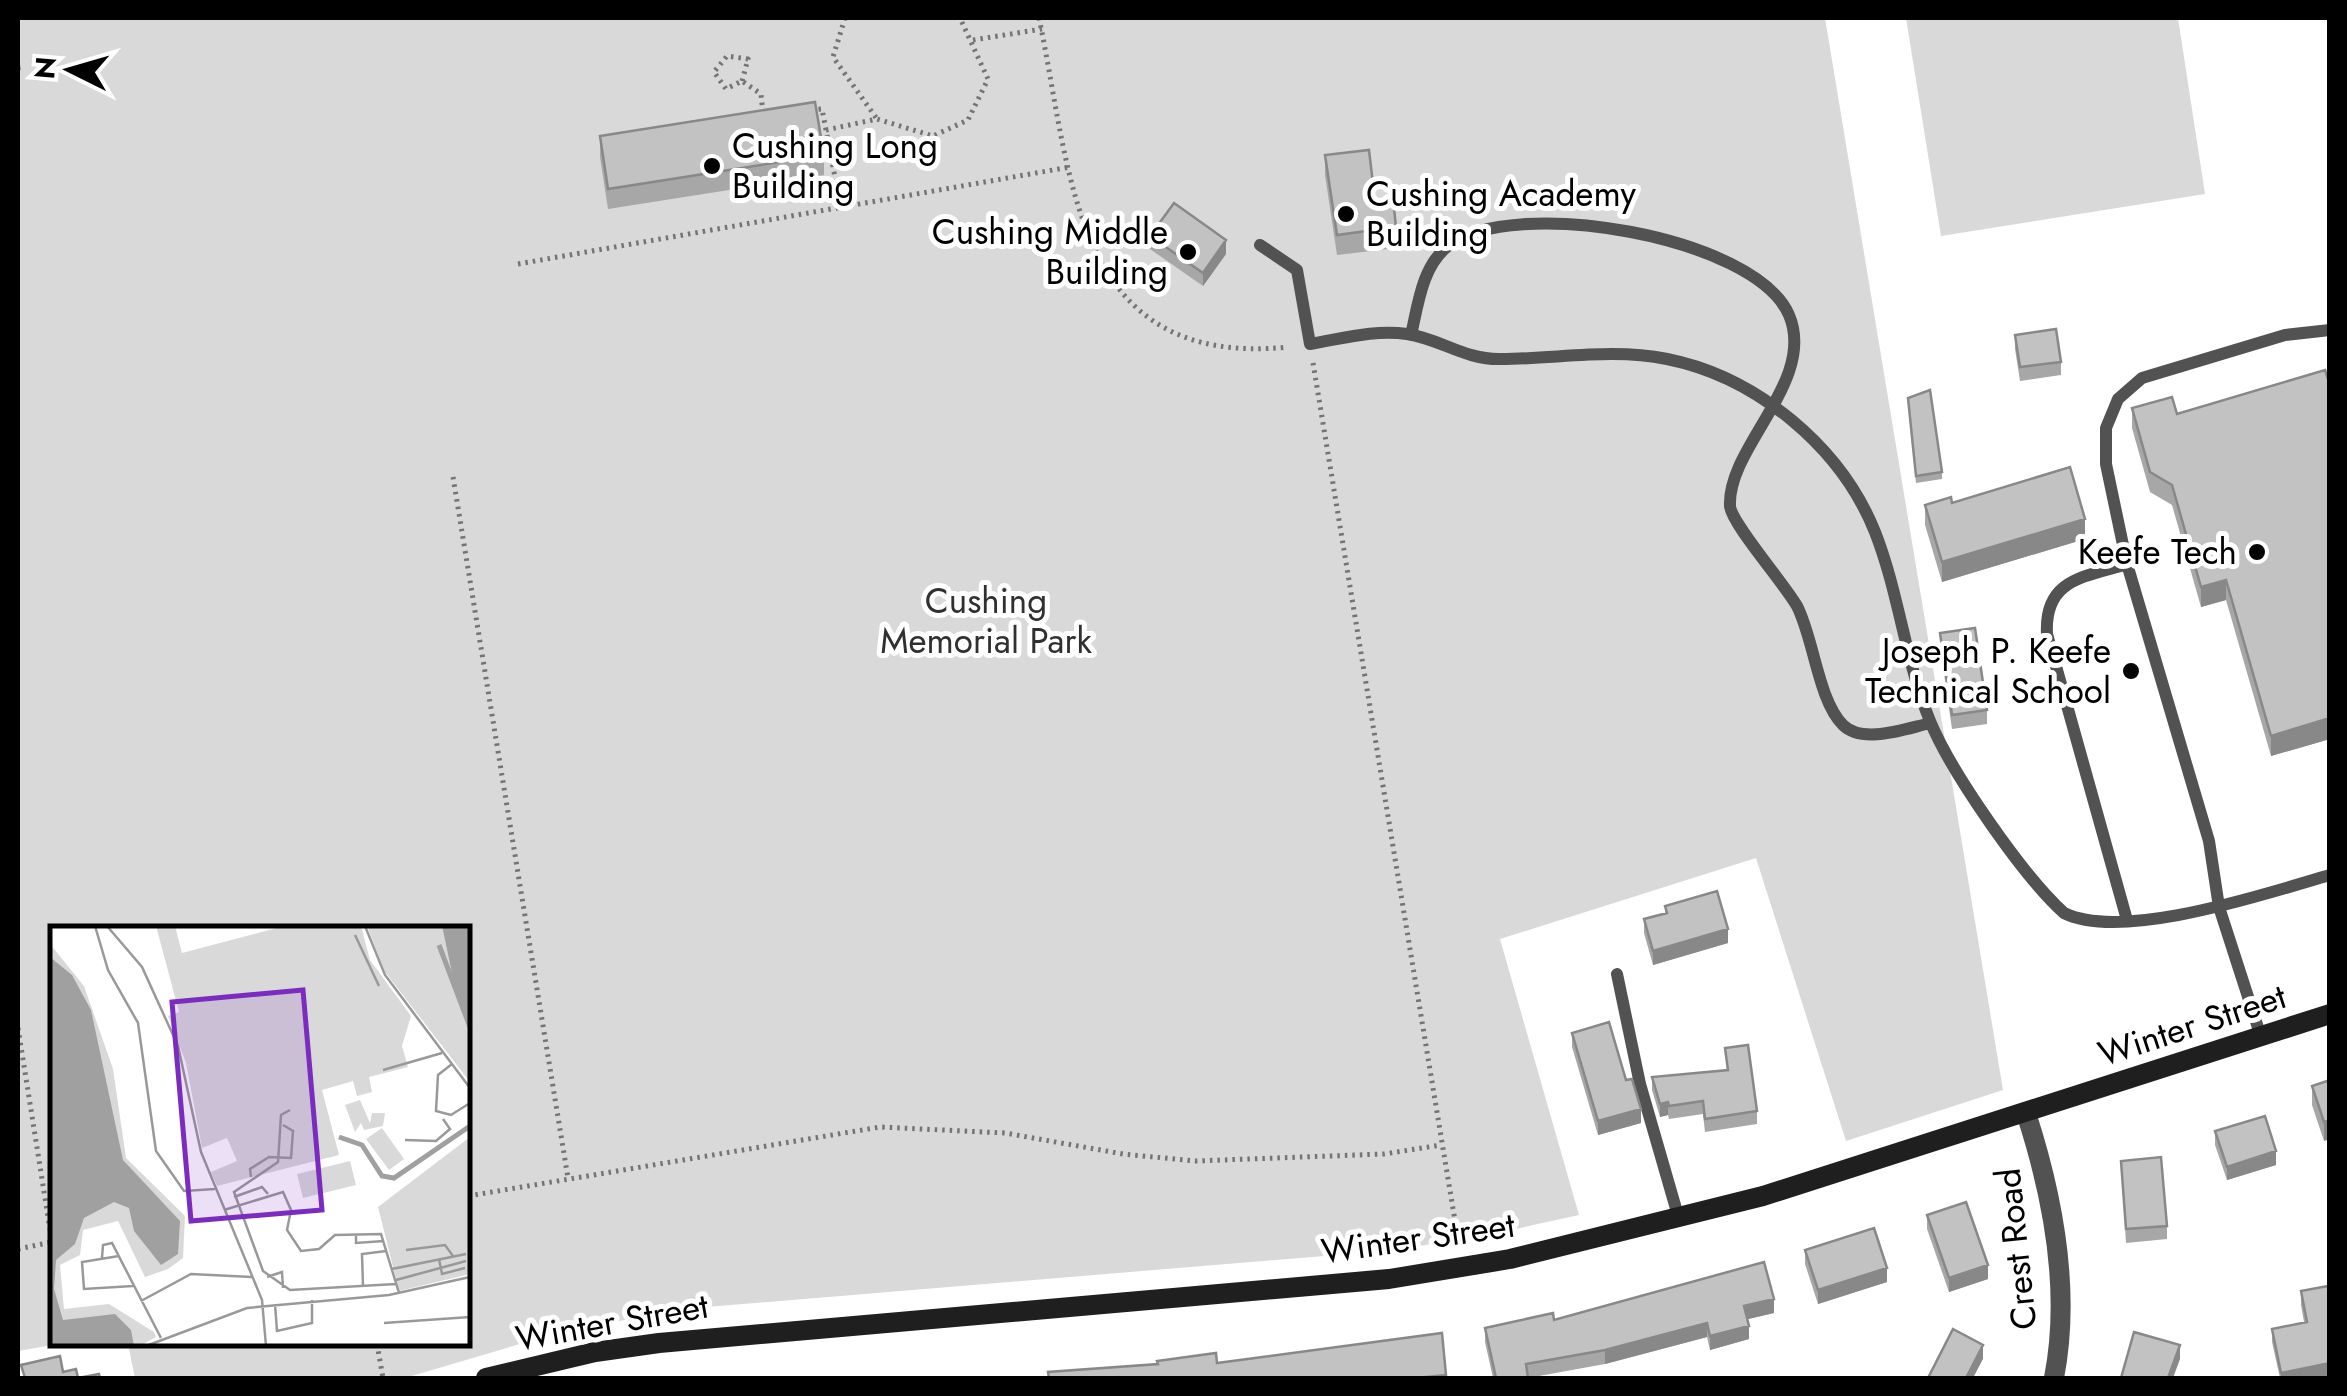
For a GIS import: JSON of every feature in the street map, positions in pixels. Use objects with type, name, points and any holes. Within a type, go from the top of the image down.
[{"type":"main road","name":"Winter Street","points":[[486,1378],[659,1342],[1311,1287],[1464,1268],[1679,1219],[2026,1113],[2330,1014]]},
{"type":"street","name":"Crest Road","points":[[2026,1113],[2044,1177],[2060,1278],[2061,1323],[2054,1378]]},
{"type":"lane","points":[[1410,335],[1433,262],[1462,236],[1573,224],[1671,240],[1735,267],[1779,299],[1789,314],[1794,347],[1773,406],[1732,489],[1734,519],[1799,610],[1834,711],[1843,726],[1856,733],[1874,734],[1931,723]]},
{"type":"lane","points":[[1260,245],[1296,270],[1310,344],[1374,333],[1410,335],[1479,359],[1598,352],[1672,360],[1740,386],[1773,406],[1823,450],[1868,516],[1931,723],[1964,783],[2052,902],[2080,921],[2127,920],[2219,907],[2330,874]]},
{"type":"lane","points":[[2261,1037],[2219,907],[2208,841],[2127,564],[2105,444],[2106,428],[2118,399],[2142,378],[2178,364],[2285,335],[2330,330]]},
{"type":"lane","points":[[2127,564],[2061,588],[2050,600],[2046,616],[2047,634],[2127,920]]},
{"type":"lane","points":[[1617,974],[1640,1084],[1679,1219]]},
{"type":"path","points":[[844,18],[833,57],[877,119]]},
{"type":"path","points":[[826,130],[877,119],[933,136],[968,120],[988,78],[960,18]]},
{"type":"path","points":[[1039,18],[1070,167],[1106,276],[1143,316],[1193,340],[1218,346],[1310,344],[1464,1268]]},
{"type":"path","points":[[973,40],[1042,29]]},
{"type":"path","points":[[727,56],[748,59],[742,81],[726,88],[714,72],[727,56]]},
{"type":"path","points":[[742,81],[761,94],[764,117]]},
{"type":"path","points":[[802,112],[822,109],[840,208]]},
{"type":"path","points":[[518,264],[1070,167]]},
{"type":"path","points":[[453,477],[568,1178]]},
{"type":"path","points":[[18,1028],[50,1229]]},
{"type":"path","points":[[470,1196],[880,1126],[1005,1133],[1195,1162],[1384,1154],[1441,1145]]},
{"type":"path","points":[[18,1249],[50,1242]]},
{"type":"path","points":[[377,1346],[383,1378]]},
{"type":"green space","name":"Cushing Memorial Park","points":[[18,18],[1825,18],[2003,1090],[1846,1141],[1756,858],[1500,939],[1579,1215],[1479,1237],[1384,1251],[682,1309],[557,1333],[405,1378],[135,1378],[128,1346],[470,1346],[470,926],[50,926],[50,1345],[18,1351]]},
{"type":"green space","points":[[1906,18],[2178,18],[2205,194],[1941,236]]},
{"type":"building","name":"Cushing Long Building","points":[[815,102],[824,155],[608,189],[600,136]]},
{"type":"building","name":"Cushing Academy Building","points":[[1369,150],[1375,201],[1393,199],[1396,227],[1337,235],[1325,155]]},
{"type":"building","name":"Cushing Middle Building","points":[[1174,203],[1226,240],[1203,273],[1150,236]]},
{"type":"building","points":[[2056,329],[2061,362],[2020,367],[2015,335]]},
{"type":"building","name":"Keefe Tech","points":[[2325,370],[2330,385],[2330,718],[2271,736],[2226,580],[2201,587],[2172,485],[2150,472],[2132,408],[2172,397],[2177,414]]},
{"type":"building","points":[[1930,390],[1942,472],[1916,476],[1908,398]]},
{"type":"building","points":[[2070,467],[2085,519],[1942,562],[1925,505],[1951,497],[1952,503]]},
{"type":"building","points":[[1975,628],[1987,710],[1952,715],[1940,633]]},
{"type":"building","points":[[1717,891],[1728,929],[1653,951],[1644,919],[1667,913],[1665,906]]},
{"type":"building","points":[[1609,1022],[1626,1080],[1632,1079],[1641,1109],[1598,1121],[1572,1033]]},
{"type":"building","points":[[1748,1045],[1757,1111],[1705,1119],[1703,1101],[1660,1104],[1652,1077],[1728,1070],[1725,1048]]},
{"type":"building","points":[[2330,1080],[2330,1120],[2324,1122],[2312,1086]]},
{"type":"building","points":[[2265,1116],[2276,1151],[2227,1167],[2215,1131]]},
{"type":"building","points":[[2161,1157],[2167,1226],[2126,1229],[2121,1161]]},
{"type":"building","points":[[1966,1202],[1988,1265],[1949,1278],[1927,1215]]},
{"type":"building","points":[[1874,1228],[1887,1268],[1818,1290],[1805,1250]]},
{"type":"building","points":[[1764,1262],[1774,1299],[1744,1306],[1749,1326],[1710,1336],[1707,1323],[1605,1350],[1526,1364],[1528,1378],[1496,1378],[1485,1328],[1553,1313],[1554,1320]]},
{"type":"building","points":[[2328,1286],[2330,1363],[2281,1373],[2272,1329],[2307,1322],[2301,1291]]},
{"type":"building","points":[[1953,1329],[1983,1345],[1966,1378],[1928,1378]]},
{"type":"building","points":[[2134,1332],[2180,1345],[2168,1378],[2121,1378]]},
{"type":"building","points":[[1442,1333],[1446,1375],[1416,1378],[1049,1378],[1048,1372],[1158,1364],[1157,1361],[1216,1353],[1217,1363]]},
{"type":"building","points":[[60,1356],[63,1372],[76,1369],[78,1378],[25,1378],[21,1365]]},
{"type":"place","name":"Cushing Long Building","points":[[712,166]]},
{"type":"place","name":"Cushing Academy Building","points":[[1346,214]]},
{"type":"place","name":"Cushing Middle Building","points":[[1188,252]]},
{"type":"place","name":"Keefe Tech","points":[[2257,552]]},
{"type":"place","name":"Joseph P. Keefe Technical School","points":[[2131,671]]}]
